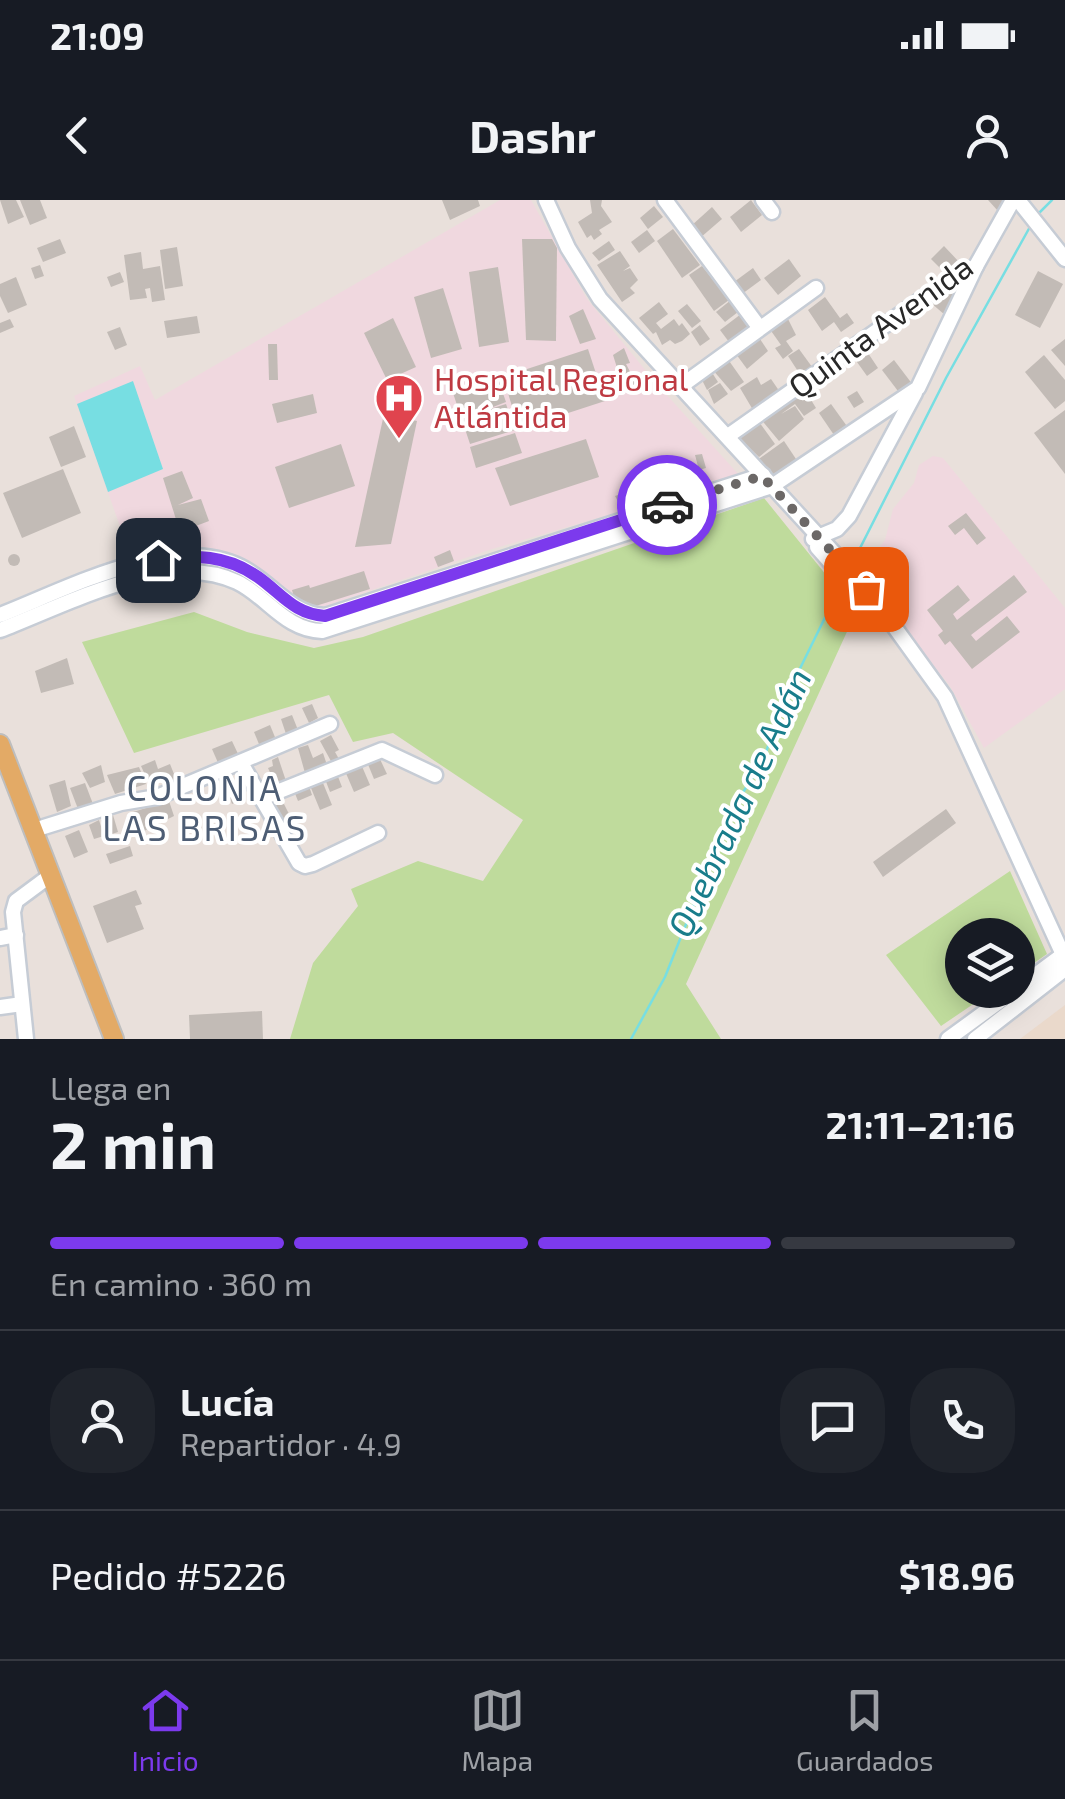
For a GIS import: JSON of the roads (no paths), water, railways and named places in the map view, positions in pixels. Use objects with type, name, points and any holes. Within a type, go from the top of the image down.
[{"type":"main road","points":[[0,744],[114,1039]]},
{"type":"street","points":[[546,200],[568,248],[600,299],[802,521],[865,604],[891,626]]},
{"type":"street","points":[[665,200],[759,327]]},
{"type":"street","points":[[1016,200],[1065,259]]},
{"type":"street","name":"Quinta Avenida","points":[[728,436],[922,299],[976,266],[1016,200]]},
{"type":"street","points":[[1049,238],[1065,228]]},
{"type":"street","points":[[816,538],[837,529],[850,516],[918,388],[976,266]]},
{"type":"street","points":[[681,386],[816,288]]},
{"type":"street","points":[[0,630],[140,577],[192,572],[236,582],[256,593],[294,626],[322,631],[767,481],[918,388]]},
{"type":"street","points":[[0,615],[135,563],[196,556],[220,558],[240,566],[297,610],[325,616],[767,481]]},
{"type":"street","points":[[816,538],[866,589],[945,697],[1064,959]]},
{"type":"street","points":[[34,830],[121,803],[156,797],[330,724]]},
{"type":"street","points":[[262,798],[382,750],[435,775]]},
{"type":"street","points":[[241,763],[294,856],[306,866],[378,833]]},
{"type":"street","points":[[26,1039],[13,912],[16,901],[51,875]]},
{"type":"street","points":[[0,938],[16,936]]},
{"type":"street","points":[[1035,977],[1064,959]]},
{"type":"street","points":[[975,1039],[1064,959]]},
{"type":"street","points":[[0,1007],[22,1004]]},
{"type":"street","points":[[948,1039],[990,1008]]},
{"type":"water","points":[[133,381],[163,469],[108,492],[77,404]]},
{"type":"waterway","name":"Quebrada de Adán","points":[[1038,214],[1052,200]]},
{"type":"waterway","name":"Quebrada de Adán","points":[[853,562],[946,378],[1031,225]]},
{"type":"waterway","name":"Quebrada de Adán","points":[[631,1039],[665,977],[740,797],[762,763],[785,699],[842,583]]},
{"type":"place","name":"Hospital Regional Atlántida","points":[[399,440]]},
{"type":"district","name":"COLONIA LAS BRISAS","points":[[205,809]]}]
